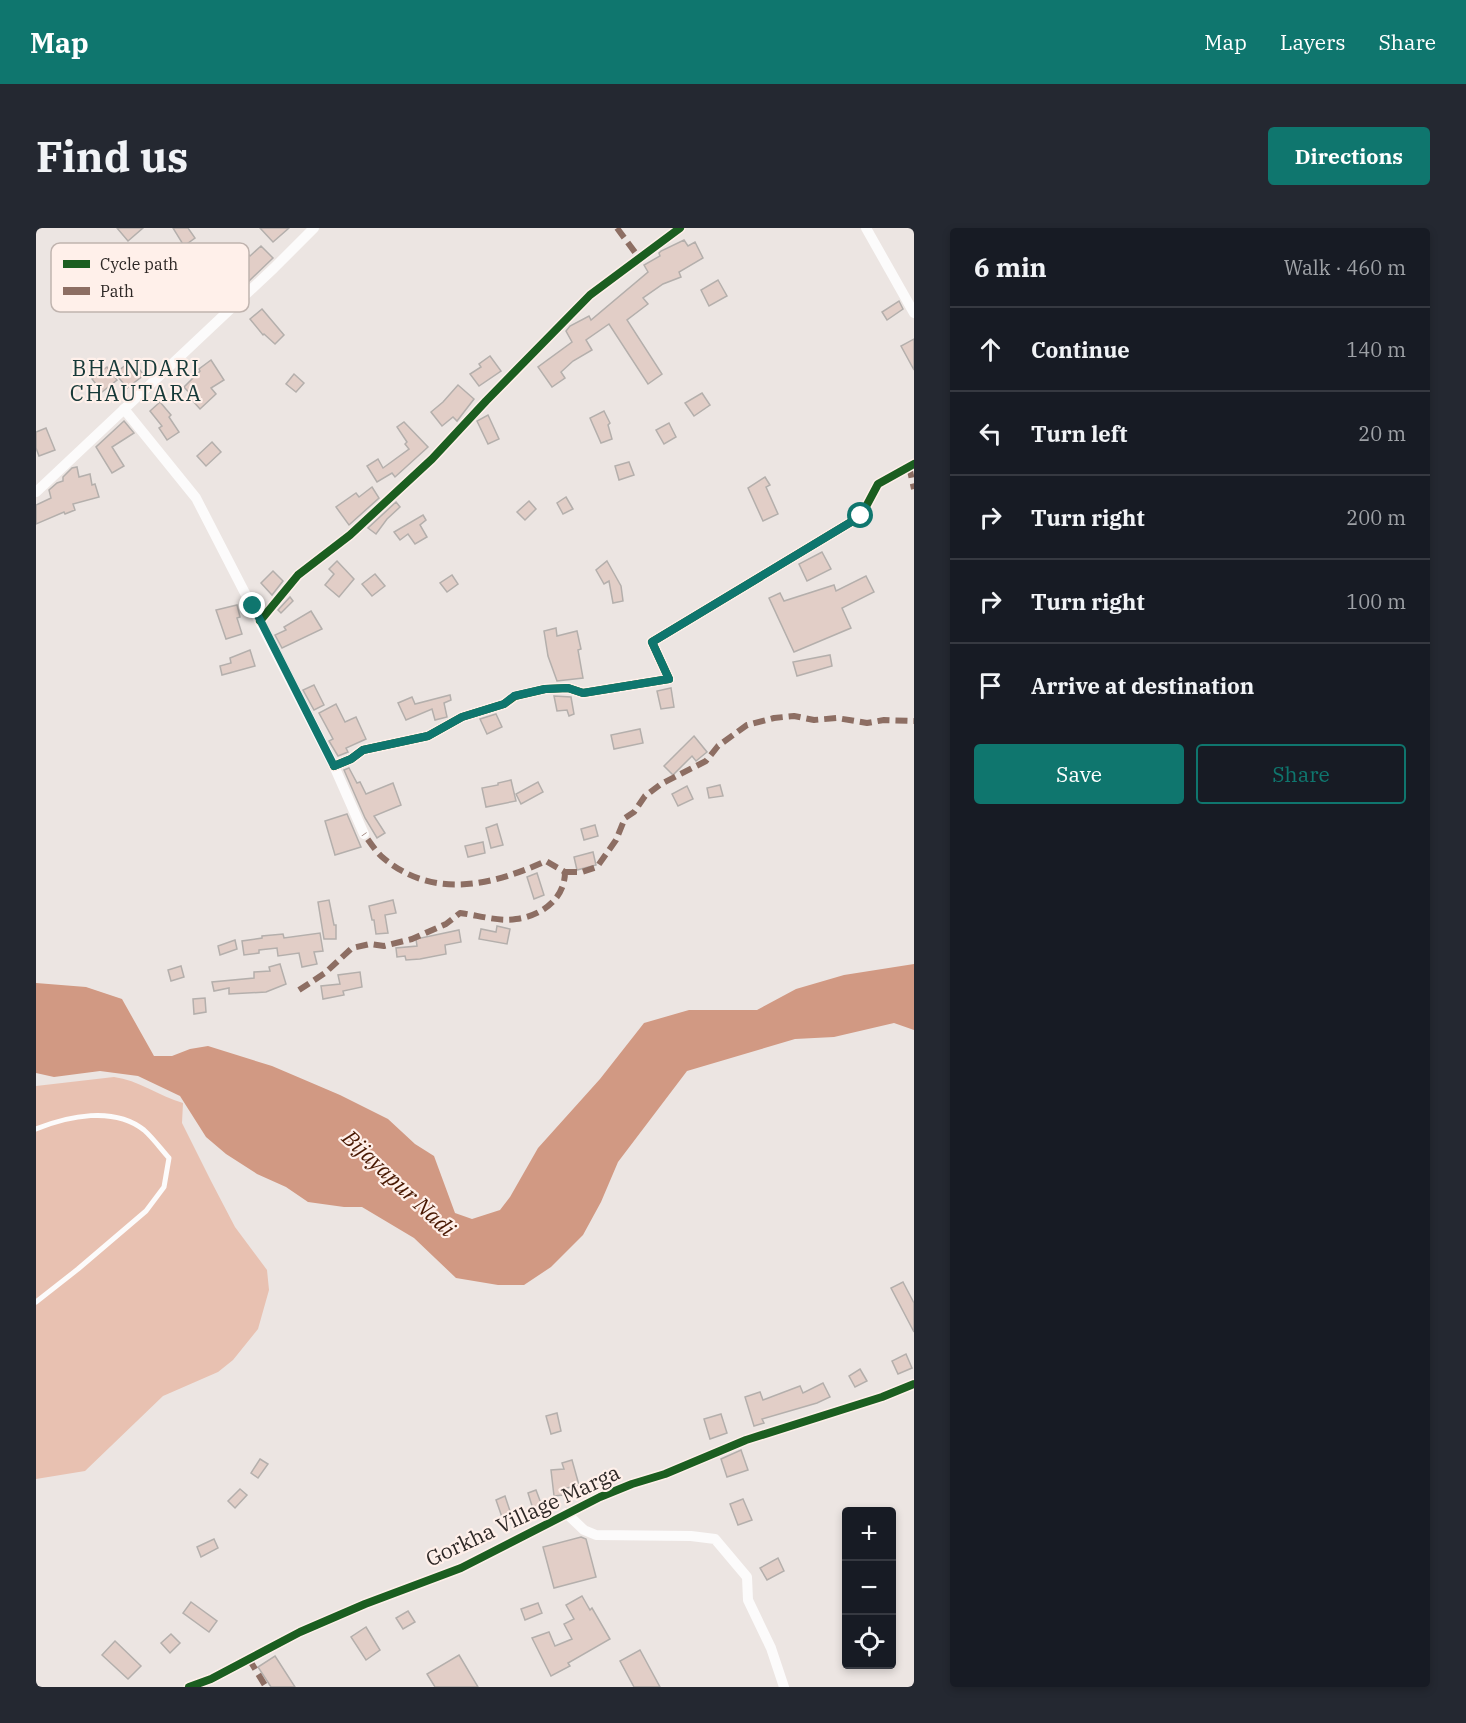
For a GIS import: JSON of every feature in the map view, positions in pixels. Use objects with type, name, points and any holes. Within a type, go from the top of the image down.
[{"type":"street","points":[[249,292],[314,228]]},
{"type":"street","points":[[260,621],[298,575],[350,535],[432,459],[590,295],[681,228]]},
{"type":"street","points":[[867,228],[914,313]]},
{"type":"street","points":[[36,492],[227,312]]},
{"type":"street","points":[[124,409],[196,498],[334,766],[364,834]]},
{"type":"street","points":[[334,766],[351,759],[363,750],[428,736],[462,717],[504,704],[514,696],[545,689],[568,688],[583,693],[669,679],[652,642],[861,516],[878,484],[914,464]]},
{"type":"street","name":"Gorkha Village Marga","points":[[189,1687],[211,1679],[300,1632],[365,1604],[461,1568],[600,1497],[665,1474],[746,1440],[860,1404],[914,1384]]},
{"type":"street","points":[[566,1513],[584,1530],[596,1535],[691,1536],[715,1539],[747,1577],[748,1600],[771,1648],[784,1687]]},
{"type":"lane","points":[[36,1129],[53,1122],[96,1115],[117,1117],[143,1129],[170,1158],[164,1187],[146,1210],[36,1302]]},
{"type":"shaded area","points":[[114,1077],[132,1081],[183,1103],[182,1123],[235,1227],[267,1270],[269,1290],[258,1329],[233,1360],[218,1372],[163,1396],[85,1471],[36,1479],[36,1086]]},
{"type":"water","name":"Bijayapur Nadi","points":[[914,964],[914,1030],[894,1023],[834,1037],[795,1039],[687,1071],[618,1162],[601,1202],[583,1235],[551,1267],[524,1285],[498,1285],[456,1278],[414,1238],[362,1207],[308,1202],[286,1187],[257,1174],[226,1154],[206,1137],[180,1096],[138,1076],[100,1071],[54,1077],[36,1073],[36,983],[86,987],[122,999],[154,1056],[172,1056],[190,1049],[208,1046],[272,1066],[340,1095],[388,1119],[415,1144],[434,1156],[455,1213],[472,1219],[500,1210],[538,1148],[600,1079],[644,1023],[689,1010],[757,1010],[796,989],[844,975]]},
{"type":"building","points":[[117,228],[143,228],[128,241]]},
{"type":"building","points":[[173,228],[188,228],[195,238],[188,243],[182,243]]},
{"type":"building","points":[[260,228],[289,228],[273,242]]},
{"type":"building","points":[[684,240],[688,246],[695,242],[703,258],[679,272],[681,277],[663,284],[643,298],[648,304],[627,320],[662,374],[648,384],[609,324],[586,340],[592,350],[573,361],[561,372],[565,378],[552,387],[538,367],[572,342],[566,331],[570,326],[589,316],[591,320],[648,272],[644,265],[660,256],[661,251]]},
{"type":"building","points":[[261,246],[273,258],[249,281],[249,255]]},
{"type":"building","points":[[718,280],[727,296],[709,306],[701,290]]},
{"type":"building","points":[[899,301],[903,309],[887,320],[882,312]]},
{"type":"building","points":[[262,309],[284,335],[275,344],[263,335],[250,319]]},
{"type":"building","points":[[914,339],[914,370],[901,346]]},
{"type":"building","points":[[490,356],[501,371],[479,386],[470,374],[481,367],[479,364]]},
{"type":"building","points":[[211,360],[224,380],[211,388],[216,394],[200,409],[184,387],[200,371],[199,369]]},
{"type":"building","points":[[126,365],[130,370],[136,365],[144,375],[127,388],[115,373]]},
{"type":"building","points":[[107,367],[117,380],[102,392],[92,379]]},
{"type":"building","points":[[294,374],[304,383],[296,392],[286,384]]},
{"type":"building","points":[[458,385],[474,399],[457,421],[453,417],[442,426],[431,412]]},
{"type":"building","points":[[702,393],[710,405],[694,416],[685,403]]},
{"type":"building","points":[[160,402],[171,415],[169,417],[179,432],[167,440],[159,428],[162,426],[150,411]]},
{"type":"building","points":[[604,411],[610,423],[608,425],[612,439],[601,443],[590,418]]},
{"type":"building","points":[[488,415],[499,439],[488,444],[477,421]]},
{"type":"building","points":[[124,421],[134,433],[112,447],[124,466],[112,473],[96,447]]},
{"type":"building","points":[[404,422],[428,447],[395,477],[392,473],[377,482],[367,466],[378,459],[383,468],[409,449],[397,427]]},
{"type":"building","points":[[669,423],[676,437],[664,444],[656,430]]},
{"type":"building","points":[[46,428],[55,450],[39,456],[36,448],[36,432]]},
{"type":"building","points":[[212,442],[221,452],[206,466],[197,456]]},
{"type":"building","points":[[629,462],[634,475],[619,480],[615,466]]},
{"type":"building","points":[[77,467],[79,477],[90,474],[92,485],[95,484],[99,497],[73,504],[75,510],[65,514],[64,512],[36,524],[36,505],[51,498],[49,490],[63,481],[63,477],[72,468]]},
{"type":"building","points":[[765,477],[770,485],[766,487],[778,514],[763,521],[748,488]]},
{"type":"building","points":[[372,487],[379,498],[349,525],[336,507],[356,493],[359,497]]},
{"type":"building","points":[[566,497],[573,509],[563,514],[557,503]]},
{"type":"building","points":[[529,501],[536,509],[525,520],[517,512]]},
{"type":"building","points":[[396,502],[400,507],[376,534],[368,528]]},
{"type":"building","points":[[423,515],[426,520],[420,525],[427,537],[415,544],[408,534],[400,540],[394,532]]},
{"type":"building","points":[[822,552],[831,569],[807,581],[799,564]]},
{"type":"building","points":[[337,561],[354,579],[339,597],[325,585],[334,574],[329,569]]},
{"type":"building","points":[[607,561],[621,586],[623,601],[613,603],[609,581],[604,584],[596,570]]},
{"type":"building","points":[[273,571],[283,581],[272,595],[261,583]]},
{"type":"building","points":[[375,574],[385,586],[372,596],[362,584]]},
{"type":"building","points":[[452,575],[458,584],[447,592],[440,583]]},
{"type":"building","points":[[866,576],[874,592],[842,608],[851,628],[794,652],[769,598],[780,593],[784,601],[834,585],[836,591]]},
{"type":"building","points":[[290,597],[293,601],[281,613],[278,610]]},
{"type":"building","points":[[237,605],[240,617],[237,618],[242,634],[226,639],[216,610]]},
{"type":"building","points":[[311,611],[322,629],[282,648],[275,635],[286,630],[284,627]]},
{"type":"building","points":[[556,628],[557,636],[577,631],[583,678],[557,681],[548,656],[544,631]]},
{"type":"building","points":[[250,650],[255,666],[222,675],[220,666],[231,663],[230,658]]},
{"type":"building","points":[[830,655],[832,666],[797,676],[793,662]]},
{"type":"building","points":[[314,685],[324,705],[314,710],[303,690]]},
{"type":"building","points":[[671,688],[674,707],[661,709],[657,691]]},
{"type":"building","points":[[450,695],[451,700],[444,703],[447,717],[435,720],[432,709],[406,720],[398,703],[412,697],[415,704]]},
{"type":"building","points":[[554,696],[571,697],[574,714],[569,716],[567,710],[557,711]]},
{"type":"building","points":[[336,704],[345,722],[356,717],[366,739],[346,748],[348,752],[338,756],[329,741],[333,739],[319,713]]},
{"type":"building","points":[[496,714],[502,727],[487,734],[480,719]]},
{"type":"building","points":[[640,729],[643,743],[614,749],[611,735]]},
{"type":"building","points":[[694,736],[707,752],[696,761],[692,756],[673,775],[664,766]]},
{"type":"building","points":[[349,768],[366,794],[393,783],[401,805],[374,816],[385,833],[377,838],[365,818],[344,770]]},
{"type":"building","points":[[511,780],[516,801],[486,807],[482,788]]},
{"type":"building","points":[[538,782],[543,792],[521,804],[516,794]]},
{"type":"building","points":[[720,785],[723,796],[709,798],[707,788]]},
{"type":"building","points":[[687,786],[693,799],[678,806],[672,794]]},
{"type":"building","points":[[347,814],[361,847],[335,855],[325,821]]},
{"type":"building","points":[[497,824],[503,845],[491,848],[486,828]]},
{"type":"building","points":[[595,825],[598,836],[584,840],[581,829]]},
{"type":"building","points":[[483,842],[485,853],[468,857],[465,846]]},
{"type":"building","points":[[593,852],[596,865],[577,870],[574,857]]},
{"type":"building","points":[[537,873],[544,895],[534,899],[527,877]]},
{"type":"building","points":[[329,900],[334,925],[336,925],[336,939],[324,939],[318,902]]},
{"type":"building","points":[[393,900],[396,913],[385,915],[388,933],[376,934],[369,906]]},
{"type":"building","points":[[497,926],[510,929],[507,944],[479,939],[481,929],[496,932]]},
{"type":"building","points":[[459,930],[461,942],[445,945],[446,954],[406,960],[405,956],[397,957],[396,948],[417,946],[416,939]]},
{"type":"building","points":[[320,933],[323,951],[314,952],[317,964],[302,967],[299,953],[278,956],[277,948],[244,955],[242,941],[262,938],[262,936],[283,934],[284,938]]},
{"type":"building","points":[[235,940],[237,949],[220,955],[218,946]]},
{"type":"building","points":[[280,964],[286,984],[266,992],[229,994],[229,988],[214,991],[212,982],[254,978],[254,972],[270,971],[269,967]]},
{"type":"building","points":[[181,966],[184,977],[171,981],[168,970]]},
{"type":"building","points":[[360,972],[362,987],[343,991],[344,995],[323,999],[321,986],[340,984],[338,975]]},
{"type":"building","points":[[205,998],[206,1012],[194,1014],[193,999]]},
{"type":"building","points":[[903,1282],[914,1303],[914,1332],[891,1288]]},
{"type":"building","points":[[906,1354],[912,1368],[898,1374],[892,1361]]},
{"type":"building","points":[[860,1369],[867,1381],[855,1387],[849,1376]]},
{"type":"building","points":[[823,1383],[830,1397],[762,1419],[764,1423],[754,1426],[745,1397],[760,1392],[763,1400],[800,1386],[803,1393]]},
{"type":"building","points":[[557,1413],[561,1431],[551,1434],[546,1416]]},
{"type":"building","points":[[721,1414],[727,1433],[710,1439],[704,1419]]},
{"type":"building","points":[[741,1450],[748,1470],[727,1477],[721,1459]]},
{"type":"building","points":[[260,1459],[268,1464],[258,1478],[251,1473]]},
{"type":"building","points":[[572,1460],[579,1485],[563,1489],[563,1495],[554,1496],[551,1470],[564,1469],[562,1463]]},
{"type":"building","points":[[240,1489],[247,1495],[235,1508],[228,1501]]},
{"type":"building","points":[[536,1490],[542,1506],[533,1509],[528,1493]]},
{"type":"building","points":[[505,1496],[511,1514],[502,1517],[496,1500]]},
{"type":"building","points":[[743,1499],[752,1520],[738,1525],[730,1504]]},
{"type":"building","points":[[581,1537],[586,1539],[596,1577],[554,1588],[543,1547]]},
{"type":"building","points":[[214,1539],[218,1548],[201,1557],[197,1547]]},
{"type":"building","points":[[778,1558],[784,1571],[767,1580],[760,1568]]},
{"type":"building","points":[[582,1596],[590,1610],[592,1608],[610,1639],[568,1663],[570,1666],[551,1676],[532,1638],[549,1632],[555,1646],[572,1639],[564,1624],[574,1619],[566,1605]]},
{"type":"building","points":[[191,1602],[217,1621],[209,1632],[183,1613]]},
{"type":"building","points":[[538,1603],[542,1613],[525,1620],[521,1609]]},
{"type":"building","points":[[408,1611],[415,1622],[403,1629],[396,1618]]},
{"type":"building","points":[[366,1627],[380,1650],[366,1660],[351,1637]]},
{"type":"building","points":[[171,1634],[180,1643],[170,1653],[161,1643]]},
{"type":"building","points":[[115,1641],[141,1666],[128,1679],[102,1655]]},
{"type":"building","points":[[640,1650],[660,1687],[634,1687],[620,1661]]},
{"type":"building","points":[[459,1655],[478,1687],[435,1687],[427,1674]]},
{"type":"building","points":[[275,1656],[295,1687],[271,1687],[258,1667]]},
{"type":"marked path","points":[[617,228],[640,259]]},
{"type":"marked path","points":[[909,466],[914,489]]},
{"type":"marked path","points":[[565,872],[582,872],[597,867],[616,840],[625,818],[634,812],[645,796],[661,784],[706,761],[718,746],[747,725],[794,716],[814,720],[837,718],[867,723],[884,720],[914,721]]},
{"type":"marked path","points":[[299,990],[325,973],[352,948],[370,944],[384,946],[412,939],[446,924],[460,913],[502,920],[525,917],[550,905],[564,882],[565,872],[546,861],[525,870],[483,882],[441,884],[420,879],[400,870],[381,856],[364,834]]},
{"type":"marked path","points":[[249,1659],[266,1687]]},
{"type":"cycle path","points":[[260,621],[298,575],[350,535],[432,459],[590,295],[680,228]]},
{"type":"cycle path","points":[[334,766],[351,759],[363,750],[428,736],[462,717],[504,704],[515,696],[545,689],[568,688],[583,693],[669,679],[652,642],[861,516],[878,484],[914,464]]},
{"type":"cycle path","points":[[189,1687],[211,1679],[300,1632],[365,1604],[461,1568],[600,1497],[665,1474],[746,1440],[882,1397],[914,1384]]},
{"type":"district","name":"BHANDARI CHAUTARA","points":[[136,380]]},
{"type":"route","points":[[253,606],[334,766],[351,759],[363,750],[428,736],[462,717],[504,704],[514,696],[545,689],[568,688],[583,693],[669,679],[652,642],[861,516]]}]
